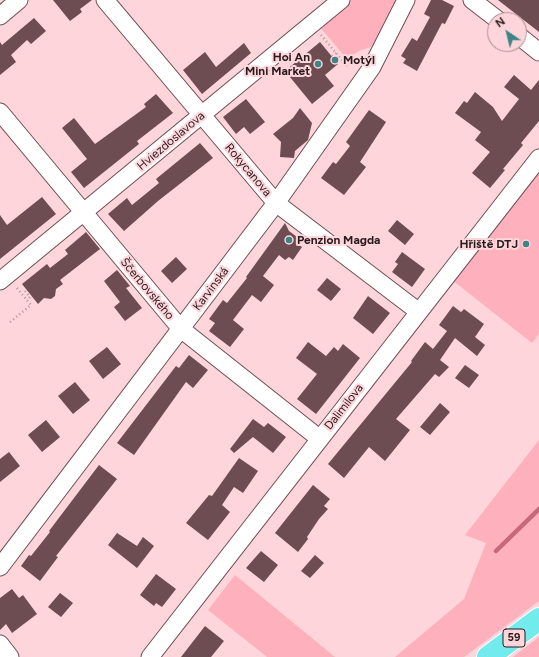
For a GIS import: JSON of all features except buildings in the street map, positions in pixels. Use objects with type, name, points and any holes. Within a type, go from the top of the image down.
[{"type":"main road","name":"59","points":[[488,657],[539,619]]},
{"type":"street","points":[[0,16],[19,0]]},
{"type":"street","name":"Rokycanova","points":[[105,0],[276,203],[419,312]]},
{"type":"street","name":"Hviezdoslavova","points":[[3,278],[83,214],[341,0]]},
{"type":"street","name":"Karvinská","points":[[0,567],[276,203],[372,67],[406,0]]},
{"type":"street","points":[[472,0],[488,12]]},
{"type":"street","points":[[527,42],[539,52]]},
{"type":"street","name":"Ščerbovského","points":[[0,112],[83,214],[181,329],[320,439]]},
{"type":"street","name":"Dalimilova","points":[[150,657],[539,158]]},
{"type":"street","points":[[0,644],[10,657]]},
{"type":"path","points":[[312,24],[347,66]]},
{"type":"path","points":[[332,56],[336,53]]},
{"type":"path","points":[[3,278],[30,305],[10,322]]},
{"type":"path","points":[[25,291],[30,297],[26,300]]},
{"type":"shaded area","points":[[350,0],[399,0],[376,45],[359,51],[347,59],[319,26]]},
{"type":"shaded area","points":[[539,169],[539,334],[532,343],[452,280]]},
{"type":"shaded area","points":[[539,440],[539,601],[464,657],[395,657],[464,599],[486,543],[465,535]]},
{"type":"shaded area","points":[[235,575],[335,657],[267,657],[208,610]]},
{"type":"shaded area","points":[[539,637],[539,657],[513,657]]},
{"type":"waterway","points":[[496,551],[539,509]]},
{"type":"place","name":"Motýl","points":[[335,60]]},
{"type":"place","name":"Hoi An Mini Market","points":[[318,64]]},
{"type":"place","name":"Penzion Magda","points":[[289,240]]},
{"type":"place","name":"Hřiště DTJ","points":[[526,244]]}]
